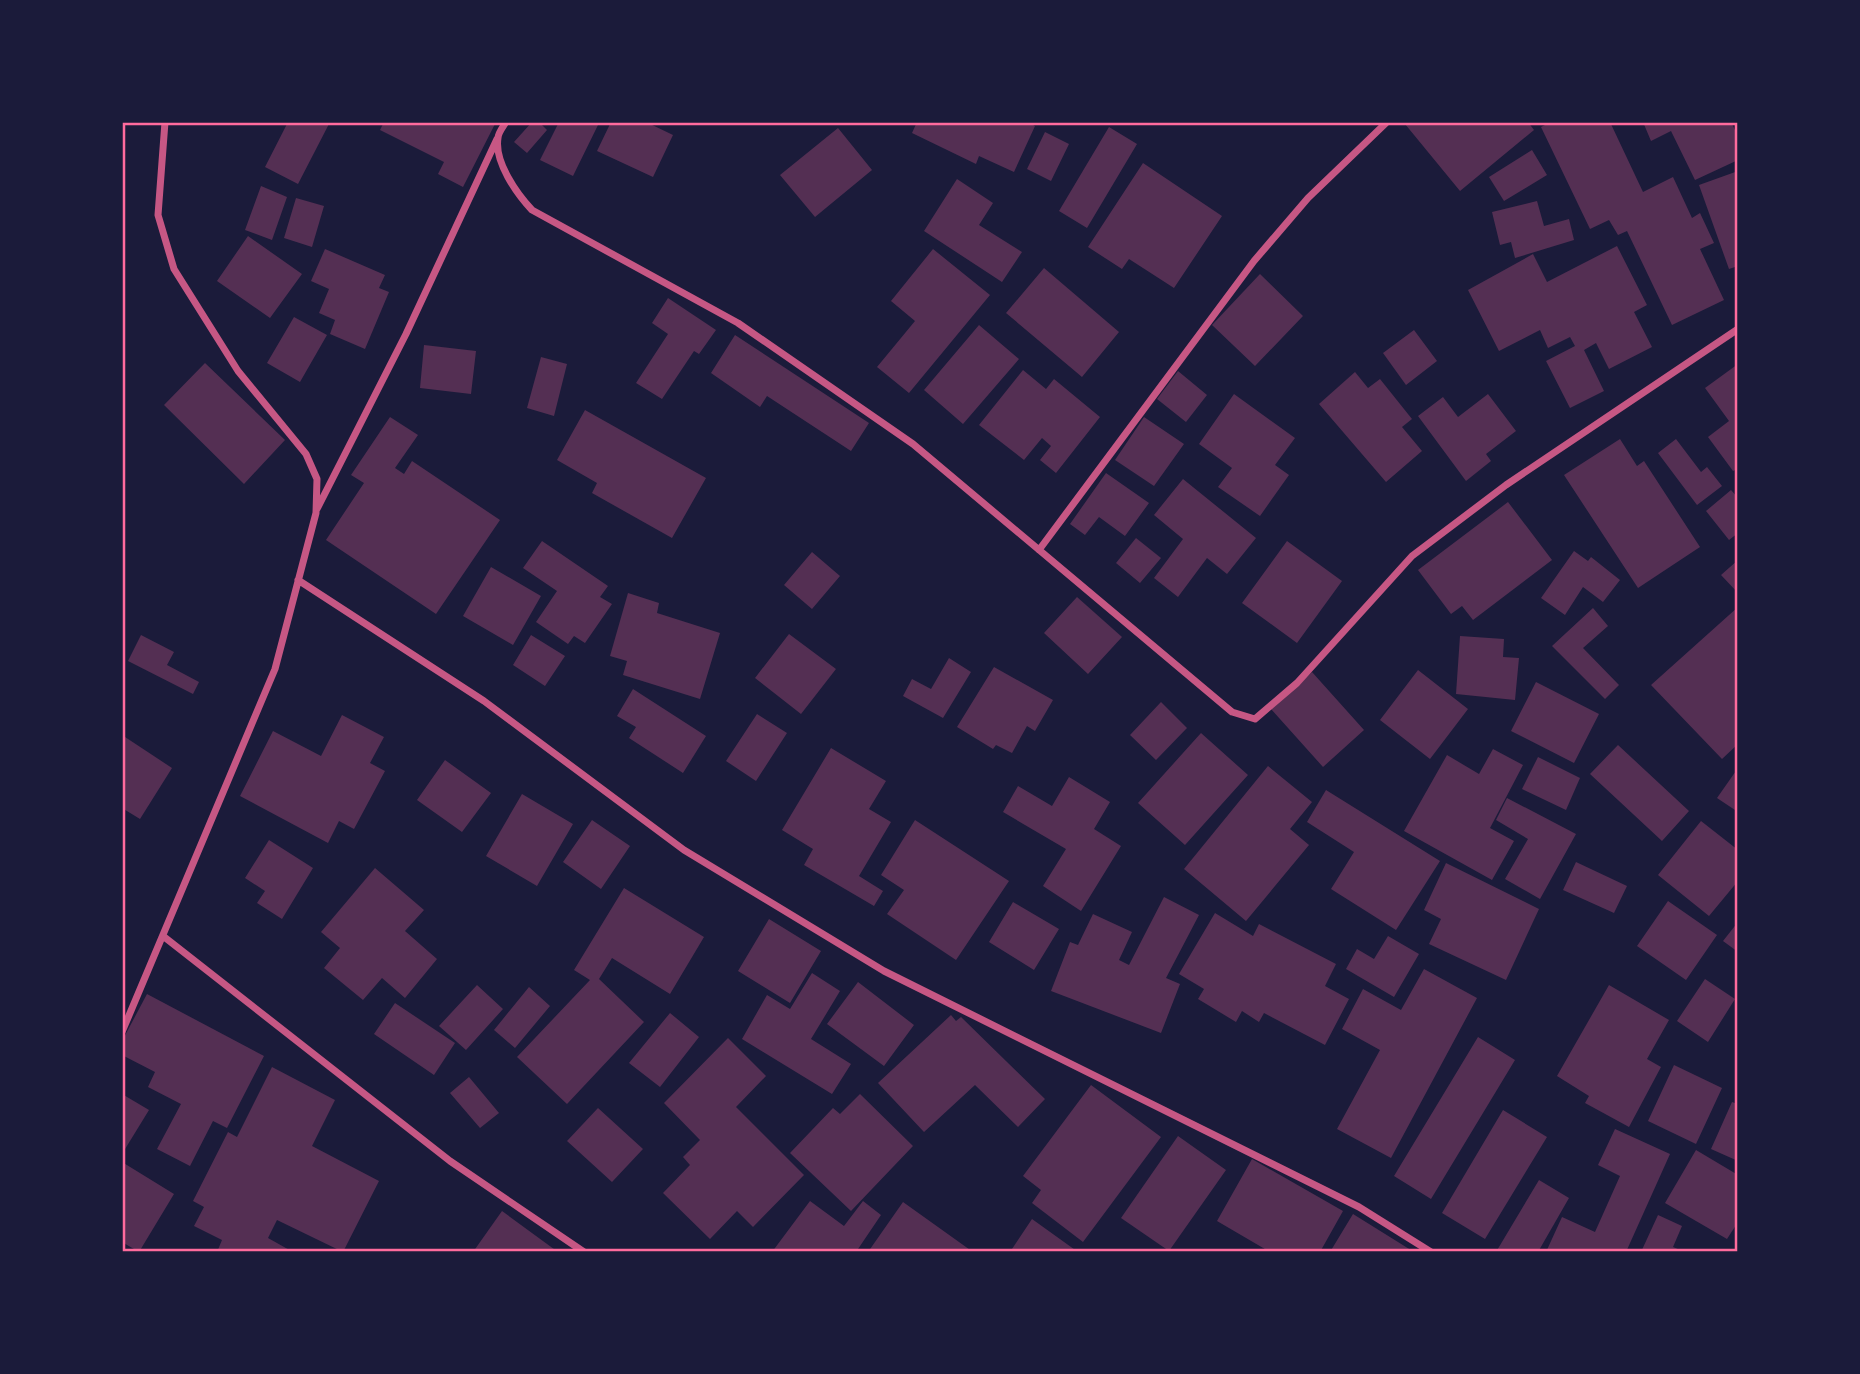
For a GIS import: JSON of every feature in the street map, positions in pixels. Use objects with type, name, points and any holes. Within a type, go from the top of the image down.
[{"type":"street","points":[[165,122],[158,215],[174,269],[238,371],[306,454],[317,479],[316,513]]},
{"type":"street","points":[[122,1032],[275,670],[316,513],[406,334],[506,122]]},
{"type":"street","points":[[1039,550],[1254,261],[1308,198],[1387,122]]},
{"type":"street","points":[[497,138],[503,165],[513,190],[532,210],[738,323],[913,444],[1232,712],[1255,719],[1297,683],[1412,556],[1506,485],[1738,329]]},
{"type":"street","points":[[298,580],[484,701],[684,850],[884,971],[1359,1207],[1431,1251]]},
{"type":"street","points":[[163,936],[450,1161],[584,1251]]},
{"type":"building","points":[[288,122],[330,122],[298,184],[265,167]]},
{"type":"building","points":[[384,122],[496,122],[463,187],[438,174],[444,162],[380,130]]},
{"type":"building","points":[[532,122],[539,122],[547,130],[527,153],[514,142]]},
{"type":"building","points":[[559,122],[598,125],[573,176],[540,160]]},
{"type":"building","points":[[611,122],[646,122],[673,135],[653,177],[597,151]]},
{"type":"building","points":[[917,122],[1028,122],[1035,126],[1014,172],[979,156],[976,164],[912,133]]},
{"type":"building","points":[[1528,122],[1534,130],[1460,191],[1405,124]]},
{"type":"building","points":[[1551,122],[1610,122],[1643,192],[1673,177],[1692,218],[1700,213],[1714,243],[1700,249],[1724,300],[1672,325],[1627,231],[1618,235],[1609,220],[1590,229],[1541,127]]},
{"type":"building","points":[[1643,122],[1731,122],[1738,136],[1738,160],[1695,180],[1671,131],[1651,141]]},
{"type":"building","points":[[1109,127],[1137,144],[1087,228],[1059,211]]},
{"type":"building","points":[[838,128],[872,170],[815,217],[780,175]]},
{"type":"building","points":[[1045,132],[1069,144],[1051,181],[1027,169]]},
{"type":"building","points":[[1532,150],[1547,175],[1504,201],[1489,177]]},
{"type":"building","points":[[1143,163],[1222,216],[1174,288],[1129,259],[1122,269],[1088,247]]},
{"type":"building","points":[[1738,171],[1738,266],[1729,269],[1699,185]]},
{"type":"building","points":[[957,179],[993,203],[979,225],[1022,252],[1002,282],[924,231]]},
{"type":"building","points":[[261,186],[287,197],[272,240],[245,230]]},
{"type":"building","points":[[296,198],[324,206],[312,247],[284,238]]},
{"type":"building","points":[[1537,201],[1544,226],[1569,219],[1574,240],[1515,258],[1511,242],[1500,245],[1492,212]]},
{"type":"building","points":[[248,236],[302,274],[270,318],[217,281]]},
{"type":"building","points":[[1617,246],[1647,305],[1634,312],[1652,347],[1609,369],[1596,343],[1584,350],[1604,391],[1570,408],[1546,361],[1575,346],[1570,337],[1548,348],[1540,330],[1499,351],[1468,290],[1533,254],[1547,282]]},
{"type":"building","points":[[325,249],[385,275],[379,288],[389,292],[365,349],[330,334],[335,320],[319,313],[329,289],[311,281]]},
{"type":"building","points":[[933,249],[990,295],[909,393],[877,367],[915,321],[891,301]]},
{"type":"building","points":[[1044,268],[1119,332],[1082,377],[1006,313]]},
{"type":"building","points":[[1260,274],[1303,316],[1255,366],[1212,325]]},
{"type":"building","points":[[668,298],[716,330],[699,354],[694,351],[662,399],[636,383],[668,334],[652,323]]},
{"type":"building","points":[[294,317],[327,335],[300,382],[267,363]]},
{"type":"building","points":[[979,325],[1019,359],[963,424],[924,390]]},
{"type":"building","points":[[1414,330],[1437,361],[1406,385],[1383,353]]},
{"type":"building","points":[[735,335],[869,423],[851,451],[767,396],[760,407],[711,373]]},
{"type":"building","points":[[424,345],[476,351],[471,394],[420,388]]},
{"type":"building","points":[[541,357],[567,364],[554,416],[527,408]]},
{"type":"building","points":[[205,363],[285,440],[244,484],[164,405]]},
{"type":"building","points":[[1738,364],[1738,469],[1733,471],[1708,437],[1729,421],[1705,388]]},
{"type":"building","points":[[1023,370],[1046,389],[1054,379],[1100,417],[1056,473],[1040,460],[1051,446],[1042,438],[1024,460],[979,425]]},
{"type":"building","points":[[1178,371],[1207,395],[1186,422],[1157,399]]},
{"type":"building","points":[[1355,372],[1368,388],[1380,379],[1412,419],[1402,427],[1422,451],[1386,482],[1319,404]]},
{"type":"building","points":[[1234,394],[1295,438],[1275,465],[1289,475],[1260,516],[1218,487],[1232,468],[1199,444]]},
{"type":"building","points":[[1488,394],[1516,431],[1486,454],[1491,461],[1466,481],[1418,416],[1443,397],[1458,417]]},
{"type":"building","points":[[585,410],[706,478],[672,538],[592,493],[597,483],[557,460]]},
{"type":"building","points":[[390,417],[418,435],[395,468],[404,474],[412,461],[500,520],[436,614],[326,540],[364,483],[351,475]]},
{"type":"building","points":[[1144,417],[1184,444],[1154,486],[1115,460]]},
{"type":"building","points":[[1620,439],[1637,466],[1644,461],[1700,547],[1638,588],[1564,475]]},
{"type":"building","points":[[1676,439],[1701,472],[1707,467],[1722,486],[1697,505],[1658,453]]},
{"type":"building","points":[[1106,473],[1149,503],[1125,536],[1099,517],[1085,535],[1070,524]]},
{"type":"building","points":[[1183,479],[1256,538],[1227,574],[1207,558],[1178,597],[1154,578],[1183,539],[1154,515]]},
{"type":"building","points":[[1731,490],[1738,498],[1738,533],[1729,540],[1706,511]]},
{"type":"building","points":[[1508,502],[1552,560],[1473,620],[1462,606],[1451,614],[1418,570]]},
{"type":"building","points":[[1136,538],[1161,558],[1140,583],[1116,563]]},
{"type":"building","points":[[542,541],[608,586],[600,597],[612,604],[585,643],[574,636],[568,644],[536,622],[557,591],[523,568]]},
{"type":"building","points":[[1287,541],[1342,581],[1297,643],[1242,603]]},
{"type":"building","points":[[1574,551],[1588,561],[1591,557],[1620,580],[1603,602],[1583,587],[1565,615],[1541,598]]},
{"type":"building","points":[[812,552],[840,576],[812,609],[784,585]]},
{"type":"building","points":[[1738,560],[1738,593],[1721,575]]},
{"type":"building","points":[[491,567],[541,596],[513,645],[463,616]]},
{"type":"building","points":[[628,593],[659,603],[657,613],[720,633],[700,699],[623,675],[627,661],[610,656]]},
{"type":"building","points":[[1077,597],[1122,637],[1088,674],[1044,633]]},
{"type":"building","points":[[1738,607],[1738,744],[1722,759],[1651,685]]},
{"type":"building","points":[[1593,608],[1608,626],[1583,648],[1619,685],[1605,699],[1552,646]]},
{"type":"building","points":[[789,634],[836,669],[801,714],[755,678]]},
{"type":"building","points":[[141,635],[174,652],[167,665],[199,682],[193,694],[128,661]]},
{"type":"building","points":[[531,635],[565,656],[545,686],[513,665]]},
{"type":"building","points":[[1460,636],[1504,639],[1503,657],[1519,658],[1515,700],[1456,694]]},
{"type":"building","points":[[949,658],[971,672],[943,718],[903,696],[912,679],[931,689]]},
{"type":"building","points":[[994,667],[1053,700],[1035,731],[1027,726],[1012,753],[996,745],[993,749],[957,727]]},
{"type":"building","points":[[1418,670],[1468,709],[1430,759],[1380,720]]},
{"type":"building","points":[[1312,672],[1364,730],[1323,767],[1271,709]]},
{"type":"building","points":[[1536,682],[1599,714],[1574,763],[1511,731]]},
{"type":"building","points":[[633,689],[706,736],[683,773],[629,738],[636,727],[617,716]]},
{"type":"building","points":[[1161,702],[1187,728],[1156,760],[1130,735]]},
{"type":"building","points":[[757,714],[787,733],[756,781],[726,761]]},
{"type":"building","points":[[342,715],[384,737],[370,763],[385,771],[354,829],[339,821],[328,843],[240,796],[273,731],[321,756]]},
{"type":"building","points":[[1201,733],[1248,775],[1185,845],[1138,803]]},
{"type":"building","points":[[122,735],[172,768],[140,819],[122,808]]},
{"type":"building","points":[[1618,745],[1689,811],[1662,841],[1590,774]]},
{"type":"building","points":[[831,748],[886,781],[869,809],[891,822],[859,876],[883,891],[874,906],[804,865],[813,849],[782,830]]},
{"type":"building","points":[[1493,749],[1523,765],[1490,828],[1514,841],[1492,880],[1404,831],[1447,755],[1479,774]]},
{"type":"building","points":[[1538,757],[1580,778],[1566,810],[1522,789]]},
{"type":"building","points":[[445,760],[491,793],[462,832],[417,800]]},
{"type":"building","points":[[1268,766],[1312,802],[1290,829],[1309,845],[1246,921],[1184,869]]},
{"type":"building","points":[[1738,768],[1738,812],[1717,798]]},
{"type":"building","points":[[1069,777],[1110,802],[1094,829],[1121,846],[1081,911],[1043,886],[1066,849],[1003,812],[1018,786],[1052,806]]},
{"type":"building","points":[[1326,790],[1440,861],[1396,930],[1331,889],[1354,852],[1307,822]]},
{"type":"building","points":[[522,794],[573,824],[537,886],[486,856]]},
{"type":"building","points":[[1507,798],[1576,834],[1540,899],[1505,879],[1528,839],[1496,820]]},
{"type":"building","points":[[592,820],[630,846],[601,889],[563,862]]},
{"type":"building","points":[[915,820],[1009,881],[956,960],[887,914],[904,890],[881,875]]},
{"type":"building","points":[[1701,821],[1738,850],[1738,881],[1709,916],[1658,875]]},
{"type":"building","points":[[269,840],[313,868],[282,919],[257,903],[265,891],[245,878]]},
{"type":"building","points":[[1576,862],[1627,886],[1614,913],[1563,890]]},
{"type":"building","points":[[1446,863],[1539,909],[1506,980],[1429,944],[1441,919],[1424,910]]},
{"type":"building","points":[[375,868],[424,910],[405,931],[437,959],[405,998],[382,978],[363,1000],[324,968],[340,948],[321,932]]},
{"type":"building","points":[[624,888],[704,937],[670,994],[612,958],[599,979],[644,1022],[567,1104],[517,1057],[590,980],[574,970]]},
{"type":"building","points":[[1164,897],[1199,915],[1166,978],[1180,984],[1161,1033],[1051,991],[1070,942],[1078,945],[1093,914],[1132,932],[1119,960],[1129,965]]},
{"type":"building","points":[[1668,901],[1717,935],[1686,980],[1637,946]]},
{"type":"building","points":[[1013,902],[1059,929],[1034,970],[989,942]]},
{"type":"building","points":[[1215,913],[1253,936],[1259,924],[1336,964],[1325,986],[1349,999],[1325,1045],[1264,1013],[1259,1022],[1242,1011],[1236,1022],[1198,999],[1204,989],[1179,974]]},
{"type":"building","points":[[769,919],[821,951],[790,1003],[738,971]]},
{"type":"building","points":[[1738,922],[1738,952],[1723,941]]},
{"type":"building","points":[[1388,936],[1419,954],[1394,997],[1346,969],[1357,949],[1374,959]]},
{"type":"building","points":[[1424,969],[1477,998],[1391,1158],[1337,1129],[1380,1050],[1342,1029],[1363,989],[1401,1010]]},
{"type":"building","points":[[812,973],[840,991],[811,1039],[851,1064],[832,1094],[742,1039],[767,995],[790,1009]]},
{"type":"building","points":[[1705,979],[1735,999],[1708,1042],[1677,1021]]},
{"type":"building","points":[[858,982],[914,1025],[884,1066],[827,1024]]},
{"type":"building","points":[[477,985],[503,1009],[466,1050],[439,1026]]},
{"type":"building","points":[[1609,985],[1669,1020],[1647,1059],[1661,1067],[1629,1127],[1585,1103],[1589,1096],[1557,1076]]},
{"type":"building","points":[[529,987],[550,1006],[515,1048],[494,1030]]},
{"type":"building","points":[[147,994],[264,1056],[227,1128],[213,1121],[190,1166],[157,1149],[181,1104],[148,1087],[155,1072],[122,1055],[122,1041]]},
{"type":"building","points":[[395,1003],[455,1043],[434,1075],[374,1034]]},
{"type":"building","points":[[670,1013],[699,1037],[660,1087],[629,1063]]},
{"type":"building","points":[[951,1015],[956,1021],[961,1017],[1045,1099],[1018,1127],[975,1085],[924,1132],[878,1083]]},
{"type":"building","points":[[1478,1037],[1515,1060],[1431,1199],[1394,1176]]},
{"type":"building","points":[[728,1038],[766,1076],[736,1107],[804,1175],[753,1227],[737,1211],[710,1239],[663,1193],[690,1165],[683,1157],[700,1140],[664,1103]]},
{"type":"building","points":[[1674,1065],[1722,1088],[1696,1144],[1648,1121]]},
{"type":"building","points":[[272,1067],[335,1100],[312,1146],[379,1181],[343,1252],[277,1220],[268,1238],[293,1252],[217,1252],[222,1240],[194,1226],[204,1207],[193,1201],[228,1132],[237,1137]]},
{"type":"building","points":[[469,1077],[499,1113],[480,1128],[450,1093]]},
{"type":"building","points":[[1091,1085],[1161,1137],[1083,1242],[1032,1203],[1041,1190],[1023,1176]]},
{"type":"building","points":[[122,1094],[149,1110],[122,1154]]},
{"type":"building","points":[[860,1094],[913,1146],[851,1211],[790,1153],[833,1108],[840,1114]]},
{"type":"building","points":[[1732,1102],[1738,1104],[1738,1161],[1711,1149]]},
{"type":"building","points":[[598,1108],[643,1149],[612,1182],[567,1141]]},
{"type":"building","points":[[1503,1110],[1547,1137],[1485,1239],[1442,1213]]},
{"type":"building","points":[[1615,1129],[1670,1154],[1626,1252],[1546,1252],[1562,1217],[1595,1232],[1620,1176],[1598,1165]]},
{"type":"building","points":[[1178,1136],[1226,1170],[1169,1251],[1121,1218]]},
{"type":"building","points":[[1696,1150],[1738,1175],[1738,1222],[1727,1239],[1665,1203]]},
{"type":"building","points":[[1252,1159],[1343,1211],[1320,1252],[1270,1252],[1217,1221]]},
{"type":"building","points":[[122,1162],[174,1194],[139,1252],[122,1242]]},
{"type":"building","points":[[1539,1180],[1569,1198],[1538,1252],[1496,1252]]},
{"type":"building","points":[[810,1201],[844,1226],[863,1201],[881,1215],[856,1252],[772,1252]]},
{"type":"building","points":[[903,1202],[973,1252],[868,1252]]},
{"type":"building","points":[[502,1211],[558,1252],[473,1252]]},
{"type":"building","points":[[1353,1214],[1414,1252],[1330,1252]]},
{"type":"building","points":[[1658,1215],[1682,1226],[1673,1247],[1685,1252],[1641,1252]]},
{"type":"building","points":[[1032,1219],[1078,1252],[1010,1252]]}]
